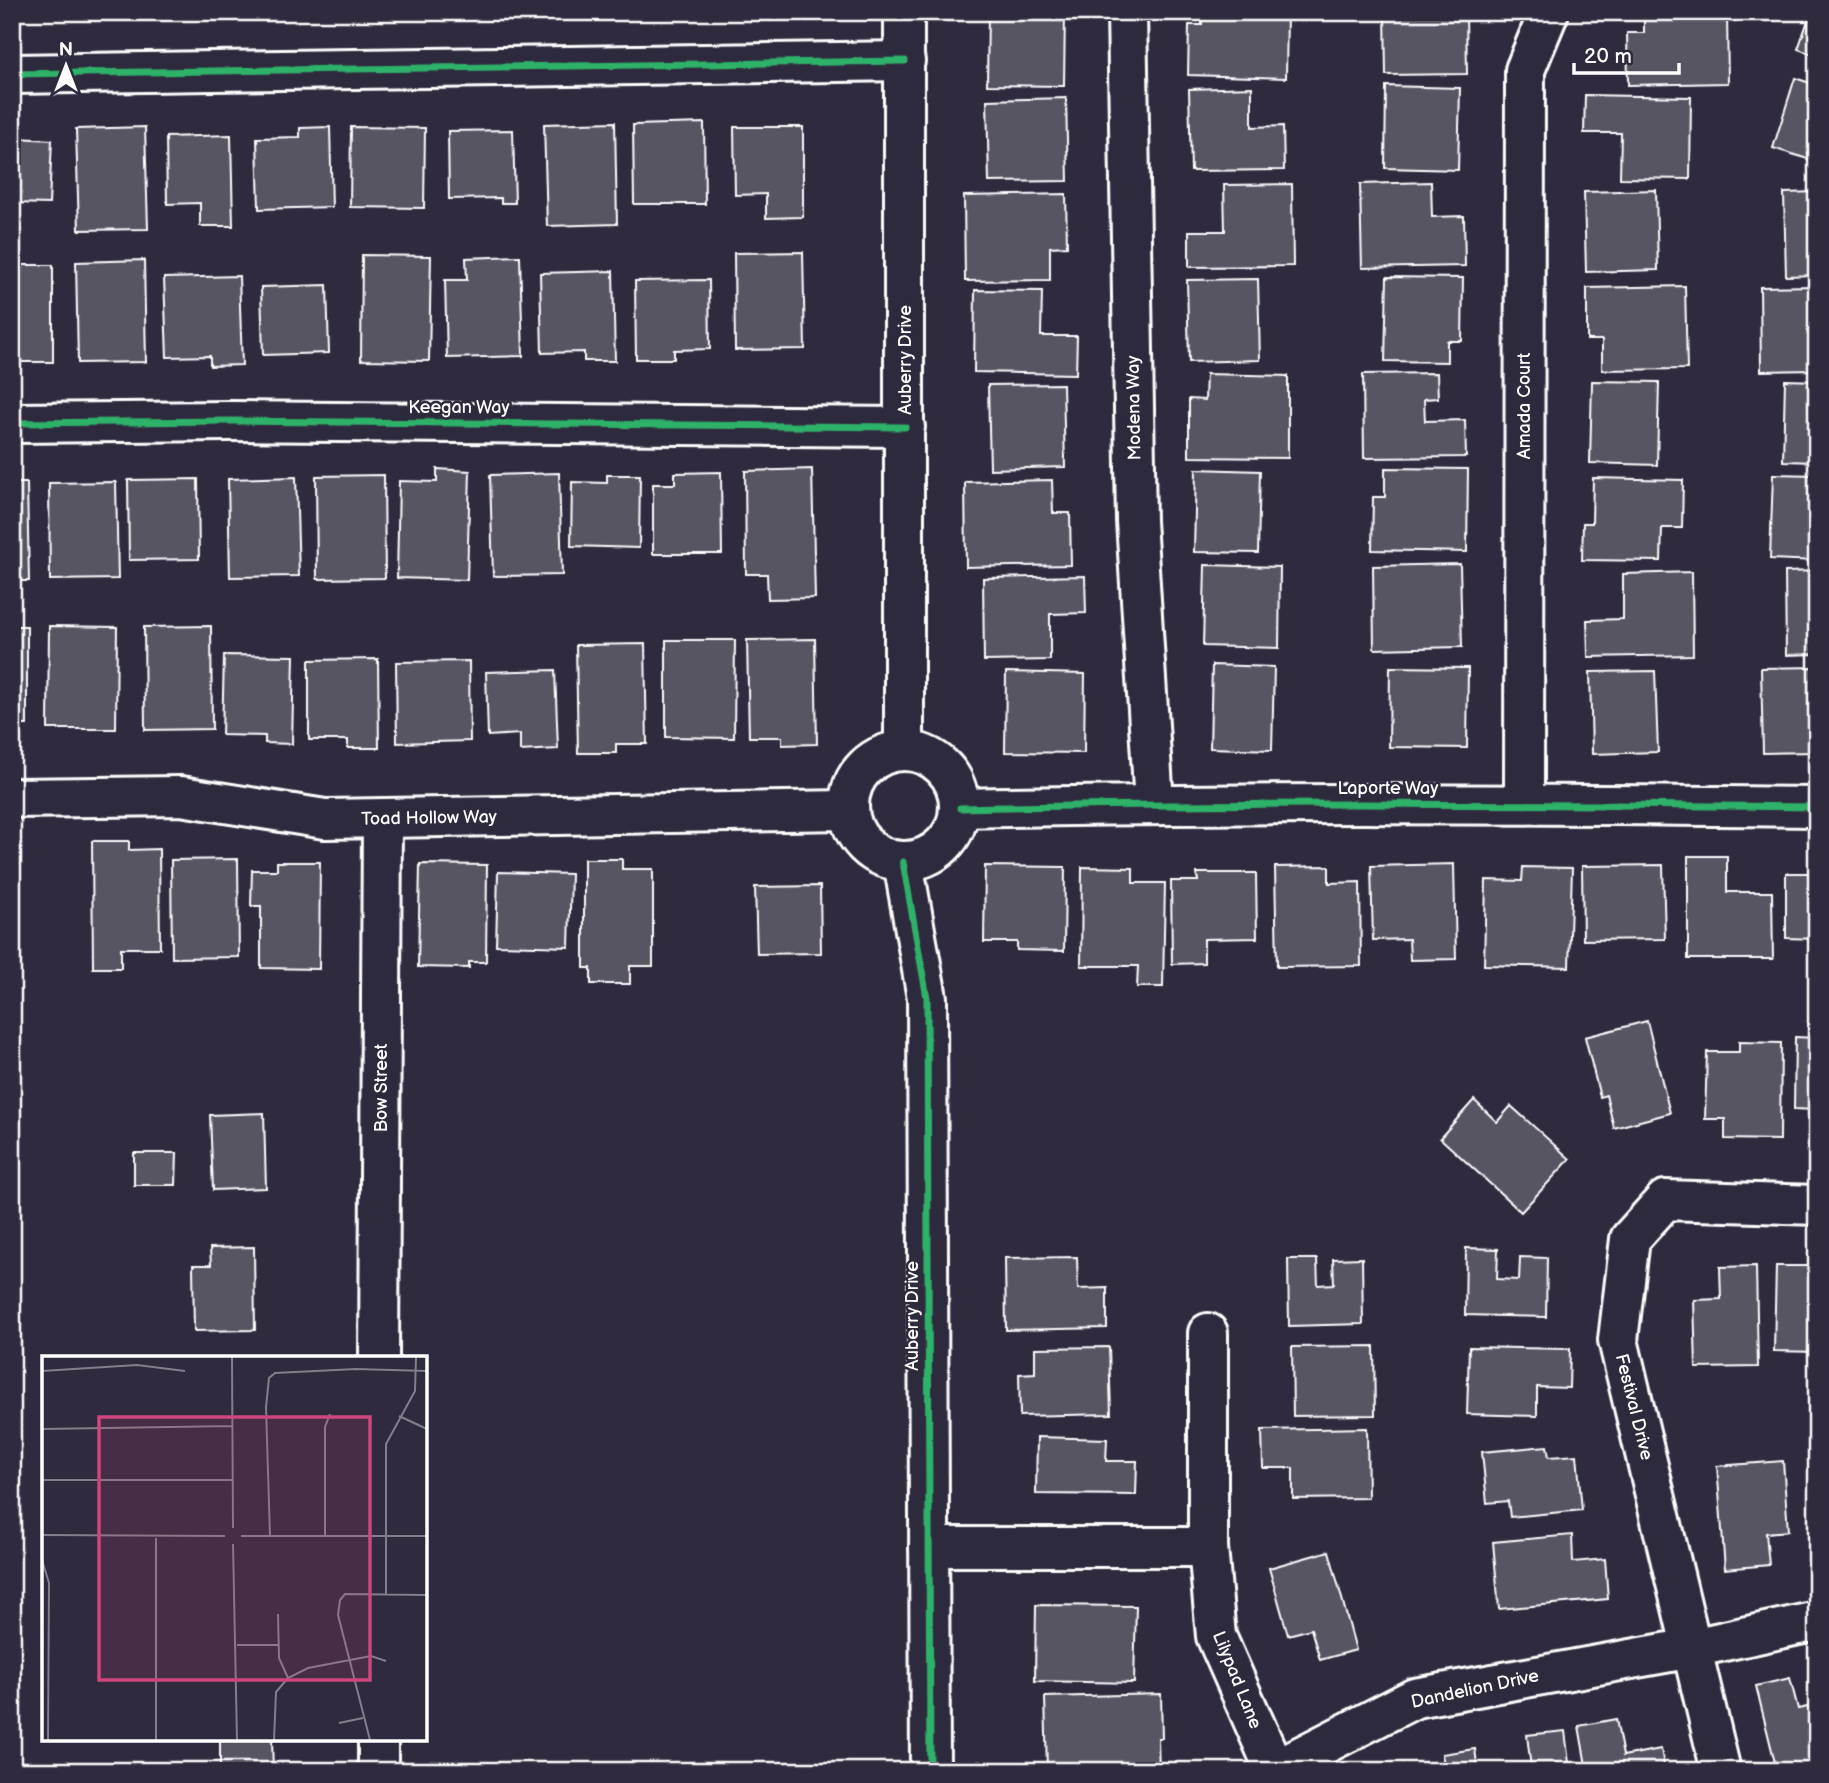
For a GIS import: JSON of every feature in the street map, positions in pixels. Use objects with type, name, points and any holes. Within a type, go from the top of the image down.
[{"type":"street","name":"Auberry Drive","points":[[904,12],[904,751]]},
{"type":"street","name":"Modena Way","points":[[1127,12],[1136,522],[1154,804]]},
{"type":"street","name":"Amada Court","points":[[1524,804],[1525,70],[1549,12]]},
{"type":"street","points":[[12,74],[905,61]]},
{"type":"street","name":"Keegan Way","points":[[12,423],[230,421],[905,427]]},
{"type":"street","points":[[904,751],[925,755],[941,766],[953,781],[960,808],[952,834],[939,849],[923,859],[904,862],[888,860],[870,851],[854,832],[848,810],[854,781],[867,763],[885,754],[904,751]]},
{"type":"street","name":"Toad Hollow Way","points":[[12,798],[181,796],[325,819],[848,810]]},
{"type":"street","name":"Laporte Way","points":[[960,808],[1154,804],[1817,807]]},
{"type":"street","name":"Bow Street","points":[[379,1356],[382,819]]},
{"type":"street","name":"Auberry Drive","points":[[904,862],[927,998],[930,1771]]},
{"type":"street","name":"Festival Drive","points":[[1721,1771],[1618,1340],[1630,1239],[1665,1200],[1817,1205]]},
{"type":"street","name":"Lilypad Lane","points":[[1208,1333],[1208,1547],[1216,1636],[1273,1770]]},
{"type":"street","points":[[929,1547],[1208,1547]]},
{"type":"street","name":"Dandelion Drive","points":[[1273,1770],[1415,1698],[1817,1621]]},
{"type":"street","points":[[378,1741],[379,1771]]},
{"type":"building","points":[[106,12],[147,12],[147,17],[106,16]]},
{"type":"building","points":[[234,12],[270,12],[270,15],[235,16]]},
{"type":"building","points":[[459,12],[459,14],[423,14]]},
{"type":"building","points":[[473,12],[508,12],[508,15],[473,15]]},
{"type":"building","points":[[988,12],[1065,12],[1064,86],[987,85]]},
{"type":"building","points":[[1202,12],[1287,12],[1286,78],[1188,75],[1189,25],[1202,25]]},
{"type":"building","points":[[1385,12],[1466,12],[1467,74],[1386,75]]},
{"type":"building","points":[[1644,12],[1727,12],[1728,83],[1628,85],[1627,33],[1644,33]]},
{"type":"building","points":[[1811,12],[1817,12],[1817,56],[1798,49]]},
{"type":"building","points":[[1795,78],[1816,85],[1817,82],[1817,162],[1773,148]]},
{"type":"building","points":[[1386,86],[1460,88],[1458,170],[1385,168]]},
{"type":"building","points":[[1252,87],[1252,127],[1283,126],[1284,170],[1191,171],[1189,89]]},
{"type":"building","points":[[1585,95],[1691,97],[1690,179],[1620,178],[1621,133],[1584,133]]},
{"type":"building","points":[[1066,98],[1068,181],[989,182],[987,100]]},
{"type":"building","points":[[615,122],[617,224],[547,226],[544,124]]},
{"type":"building","points":[[704,123],[705,204],[634,204],[633,125]]},
{"type":"building","points":[[12,124],[17,124],[17,138],[52,140],[49,204],[12,203]]},
{"type":"building","points":[[145,127],[148,229],[79,230],[76,129]]},
{"type":"building","points":[[330,127],[332,207],[259,209],[257,138],[300,137],[300,128]]},
{"type":"building","points":[[351,127],[425,128],[424,208],[350,207]]},
{"type":"building","points":[[734,127],[803,127],[803,217],[766,218],[766,194],[735,195]]},
{"type":"building","points":[[513,130],[515,203],[501,203],[501,198],[449,199],[448,131]]},
{"type":"building","points":[[231,135],[233,226],[200,226],[200,203],[167,204],[166,137]]},
{"type":"building","points":[[1431,182],[1432,217],[1464,216],[1465,266],[1362,268],[1360,184]]},
{"type":"building","points":[[1292,184],[1293,266],[1189,267],[1189,231],[1225,231],[1224,185]]},
{"type":"building","points":[[1656,190],[1658,270],[1586,272],[1584,192]]},
{"type":"building","points":[[1817,192],[1817,275],[1786,276],[1784,193]]},
{"type":"building","points":[[1066,194],[1067,246],[1050,247],[1050,280],[965,281],[964,196]]},
{"type":"building","points":[[803,252],[805,349],[735,350],[734,253]]},
{"type":"building","points":[[362,255],[431,256],[429,361],[361,360]]},
{"type":"building","points":[[520,256],[523,356],[447,358],[445,280],[467,280],[466,258]]},
{"type":"building","points":[[144,260],[146,362],[78,363],[76,262]]},
{"type":"building","points":[[12,265],[53,265],[53,362],[12,362]]},
{"type":"building","points":[[613,271],[615,361],[584,361],[584,352],[542,353],[540,273]]},
{"type":"building","points":[[239,276],[242,365],[210,366],[210,356],[167,357],[164,278]]},
{"type":"building","points":[[1387,277],[1463,278],[1462,341],[1447,341],[1447,362],[1385,361]]},
{"type":"building","points":[[1258,279],[1260,360],[1189,362],[1187,280]]},
{"type":"building","points":[[709,280],[710,349],[674,350],[674,359],[636,359],[635,281]]},
{"type":"building","points":[[327,285],[329,353],[263,355],[261,287]]},
{"type":"building","points":[[1685,286],[1687,369],[1602,370],[1602,340],[1587,340],[1587,288]]},
{"type":"building","points":[[1817,286],[1817,370],[1761,371],[1760,287]]},
{"type":"building","points":[[975,290],[1042,291],[1041,336],[1077,336],[1076,374],[974,372]]},
{"type":"building","points":[[1437,373],[1438,398],[1424,399],[1425,421],[1465,420],[1466,457],[1364,458],[1363,374]]},
{"type":"building","points":[[1206,374],[1288,376],[1288,458],[1189,457],[1189,399],[1205,400]]},
{"type":"building","points":[[1785,380],[1817,381],[1817,462],[1783,461]]},
{"type":"building","points":[[1592,381],[1659,382],[1657,465],[1590,463]]},
{"type":"building","points":[[1063,384],[1065,467],[990,469],[988,385]]},
{"type":"building","points":[[1385,468],[1468,469],[1467,552],[1372,550],[1373,497],[1385,497]]},
{"type":"building","points":[[437,469],[470,471],[467,580],[397,578],[399,481],[437,482]]},
{"type":"building","points":[[812,469],[815,598],[768,599],[767,574],[746,574],[745,471]]},
{"type":"building","points":[[1196,469],[1260,471],[1258,553],[1194,552]]},
{"type":"building","points":[[721,472],[722,554],[653,554],[653,484],[675,484],[675,473]]},
{"type":"building","points":[[559,473],[562,575],[493,576],[490,475]]},
{"type":"building","points":[[1773,474],[1817,475],[1817,561],[1770,559]]},
{"type":"building","points":[[384,475],[385,578],[317,579],[316,476]]},
{"type":"building","points":[[607,475],[640,475],[639,548],[571,546],[572,482],[607,483]]},
{"type":"building","points":[[296,477],[299,576],[230,577],[228,479]]},
{"type":"building","points":[[1593,478],[1683,480],[1682,528],[1662,528],[1661,561],[1582,560],[1583,523],[1592,523]]},
{"type":"building","points":[[198,479],[199,559],[129,560],[128,480]]},
{"type":"building","points":[[1052,480],[1053,513],[1070,513],[1071,565],[966,567],[965,482]]},
{"type":"building","points":[[116,482],[118,579],[50,580],[49,483]]},
{"type":"building","points":[[12,483],[27,483],[29,581],[12,581]]},
{"type":"building","points":[[1460,564],[1462,647],[1374,649],[1373,566]]},
{"type":"building","points":[[1205,565],[1280,567],[1279,648],[1203,646]]},
{"type":"building","points":[[1817,571],[1817,654],[1786,655],[1785,572]]},
{"type":"building","points":[[1692,572],[1693,655],[1588,657],[1587,620],[1623,619],[1623,574]]},
{"type":"building","points":[[1085,576],[1086,613],[1050,614],[1050,660],[984,661],[983,578]]},
{"type":"building","points":[[12,626],[27,626],[27,725],[12,725]]},
{"type":"building","points":[[49,626],[117,627],[116,729],[48,729]]},
{"type":"building","points":[[211,626],[212,729],[145,730],[144,627]]},
{"type":"building","points":[[815,639],[817,744],[782,745],[782,737],[749,737],[747,640]]},
{"type":"building","points":[[666,640],[735,640],[734,738],[666,737]]},
{"type":"building","points":[[645,644],[647,744],[616,744],[616,753],[578,753],[576,645]]},
{"type":"building","points":[[224,655],[294,656],[292,744],[265,743],[265,736],[222,735]]},
{"type":"building","points":[[378,659],[379,748],[348,748],[348,740],[309,740],[309,660]]},
{"type":"building","points":[[469,661],[470,741],[397,743],[396,662]]},
{"type":"building","points":[[1212,665],[1274,667],[1272,750],[1210,748]]},
{"type":"building","points":[[1390,667],[1468,668],[1467,748],[1389,747]]},
{"type":"building","points":[[1817,667],[1817,752],[1763,753],[1761,668]]},
{"type":"building","points":[[555,670],[558,749],[520,751],[520,734],[488,736],[486,672]]},
{"type":"building","points":[[1655,671],[1658,752],[1592,754],[1590,672]]},
{"type":"building","points":[[1006,672],[1085,674],[1084,753],[1005,752]]},
{"type":"building","points":[[92,841],[129,841],[129,850],[159,849],[160,948],[121,948],[121,968],[93,968]]},
{"type":"building","points":[[1688,856],[1727,856],[1727,892],[1772,892],[1773,959],[1688,959]]},
{"type":"building","points":[[238,859],[239,957],[172,958],[171,860]]},
{"type":"building","points":[[584,859],[622,859],[622,869],[653,869],[653,966],[630,966],[630,984],[591,984],[591,968],[584,968]]},
{"type":"building","points":[[277,862],[320,862],[319,969],[261,968],[261,906],[251,906],[252,870],[277,870]]},
{"type":"building","points":[[420,864],[487,865],[486,962],[469,962],[469,968],[418,967]]},
{"type":"building","points":[[1454,864],[1456,959],[1410,960],[1409,939],[1373,940],[1371,866]]},
{"type":"building","points":[[1663,865],[1665,939],[1583,940],[1582,866]]},
{"type":"building","points":[[985,866],[1065,867],[1064,951],[1017,950],[1017,942],[984,942]]},
{"type":"building","points":[[1329,866],[1329,883],[1360,882],[1361,966],[1277,967],[1275,867]]},
{"type":"building","points":[[1082,867],[1133,868],[1133,883],[1165,883],[1163,987],[1137,987],[1138,966],[1081,966]]},
{"type":"building","points":[[1523,867],[1572,868],[1569,967],[1484,965],[1486,880],[1522,881]]},
{"type":"building","points":[[498,872],[571,874],[569,947],[496,945]]},
{"type":"building","points":[[1197,873],[1256,873],[1257,938],[1204,939],[1204,963],[1172,964],[1171,881],[1198,881]]},
{"type":"building","points":[[1786,873],[1817,873],[1817,939],[1786,938]]},
{"type":"building","points":[[820,886],[821,953],[757,954],[755,887]]},
{"type":"building","points":[[1647,1021],[1670,1113],[1614,1128],[1606,1095],[1600,1097],[1585,1037]]},
{"type":"building","points":[[1795,1037],[1817,1038],[1817,1110],[1794,1109]]},
{"type":"building","points":[[1739,1042],[1781,1043],[1780,1140],[1725,1139],[1725,1119],[1705,1119],[1707,1052],[1739,1052]]},
{"type":"building","points":[[1474,1100],[1497,1122],[1511,1106],[1570,1159],[1521,1212],[1440,1138]]},
{"type":"building","points":[[264,1113],[266,1188],[213,1190],[210,1115]]},
{"type":"building","points":[[134,1153],[177,1153],[176,1185],[134,1185]]},
{"type":"building","points":[[254,1247],[255,1330],[194,1331],[193,1265],[211,1265],[210,1248]]},
{"type":"building","points":[[1466,1248],[1498,1249],[1497,1279],[1519,1280],[1520,1257],[1547,1258],[1546,1317],[1465,1315]]},
{"type":"building","points":[[1077,1257],[1078,1289],[1107,1288],[1107,1328],[1006,1330],[1005,1258]]},
{"type":"building","points":[[1362,1258],[1363,1324],[1289,1326],[1288,1259],[1317,1259],[1318,1285],[1334,1284],[1333,1259]]},
{"type":"building","points":[[1756,1266],[1758,1367],[1696,1368],[1694,1300],[1721,1299],[1720,1267]]},
{"type":"building","points":[[1776,1266],[1817,1266],[1817,1352],[1774,1351]]},
{"type":"building","points":[[1374,1346],[1375,1415],[1293,1416],[1292,1347]]},
{"type":"building","points":[[1109,1347],[1111,1414],[1020,1416],[1019,1374],[1035,1373],[1035,1348]]},
{"type":"building","points":[[1469,1347],[1570,1349],[1569,1388],[1537,1387],[1537,1416],[1467,1414]]},
{"type":"building","points":[[1367,1428],[1368,1498],[1293,1499],[1293,1468],[1263,1468],[1262,1430]]},
{"type":"building","points":[[1037,1437],[1107,1439],[1106,1461],[1137,1461],[1136,1495],[1036,1494]]},
{"type":"building","points":[[1547,1446],[1549,1457],[1577,1455],[1582,1510],[1510,1517],[1508,1501],[1487,1503],[1482,1452]]},
{"type":"building","points":[[1815,1452],[1817,1553],[1813,1553]]},
{"type":"building","points":[[1783,1461],[1788,1531],[1766,1533],[1769,1565],[1725,1569],[1717,1466]]},
{"type":"building","points":[[1572,1535],[1573,1562],[1605,1559],[1608,1599],[1499,1609],[1493,1542]]},
{"type":"building","points":[[1329,1551],[1356,1650],[1320,1660],[1311,1629],[1288,1635],[1269,1568]]},
{"type":"building","points":[[1036,1605],[1136,1606],[1134,1683],[1035,1681]]},
{"type":"building","points":[[1790,1678],[1798,1709],[1817,1705],[1817,1771],[1777,1771],[1756,1686]]},
{"type":"building","points":[[1161,1694],[1162,1738],[1158,1738],[1159,1771],[1047,1771],[1045,1697]]},
{"type":"building","points":[[1616,1719],[1623,1756],[1661,1749],[1665,1771],[1587,1771],[1579,1726]]},
{"type":"building","points":[[1565,1731],[1570,1771],[1510,1771],[1531,1768],[1527,1735]]},
{"type":"building","points":[[220,1741],[272,1741],[273,1771],[220,1771]]},
{"type":"building","points":[[1475,1749],[1478,1771],[1445,1771],[1442,1754]]},
{"type":"cycle path","points":[[12,74],[905,61]]},
{"type":"cycle path","points":[[12,423],[230,421],[905,427]]},
{"type":"cycle path","points":[[960,808],[1388,804],[1817,807]]},
{"type":"cycle path","points":[[903,862],[927,998],[930,1771]]}]
